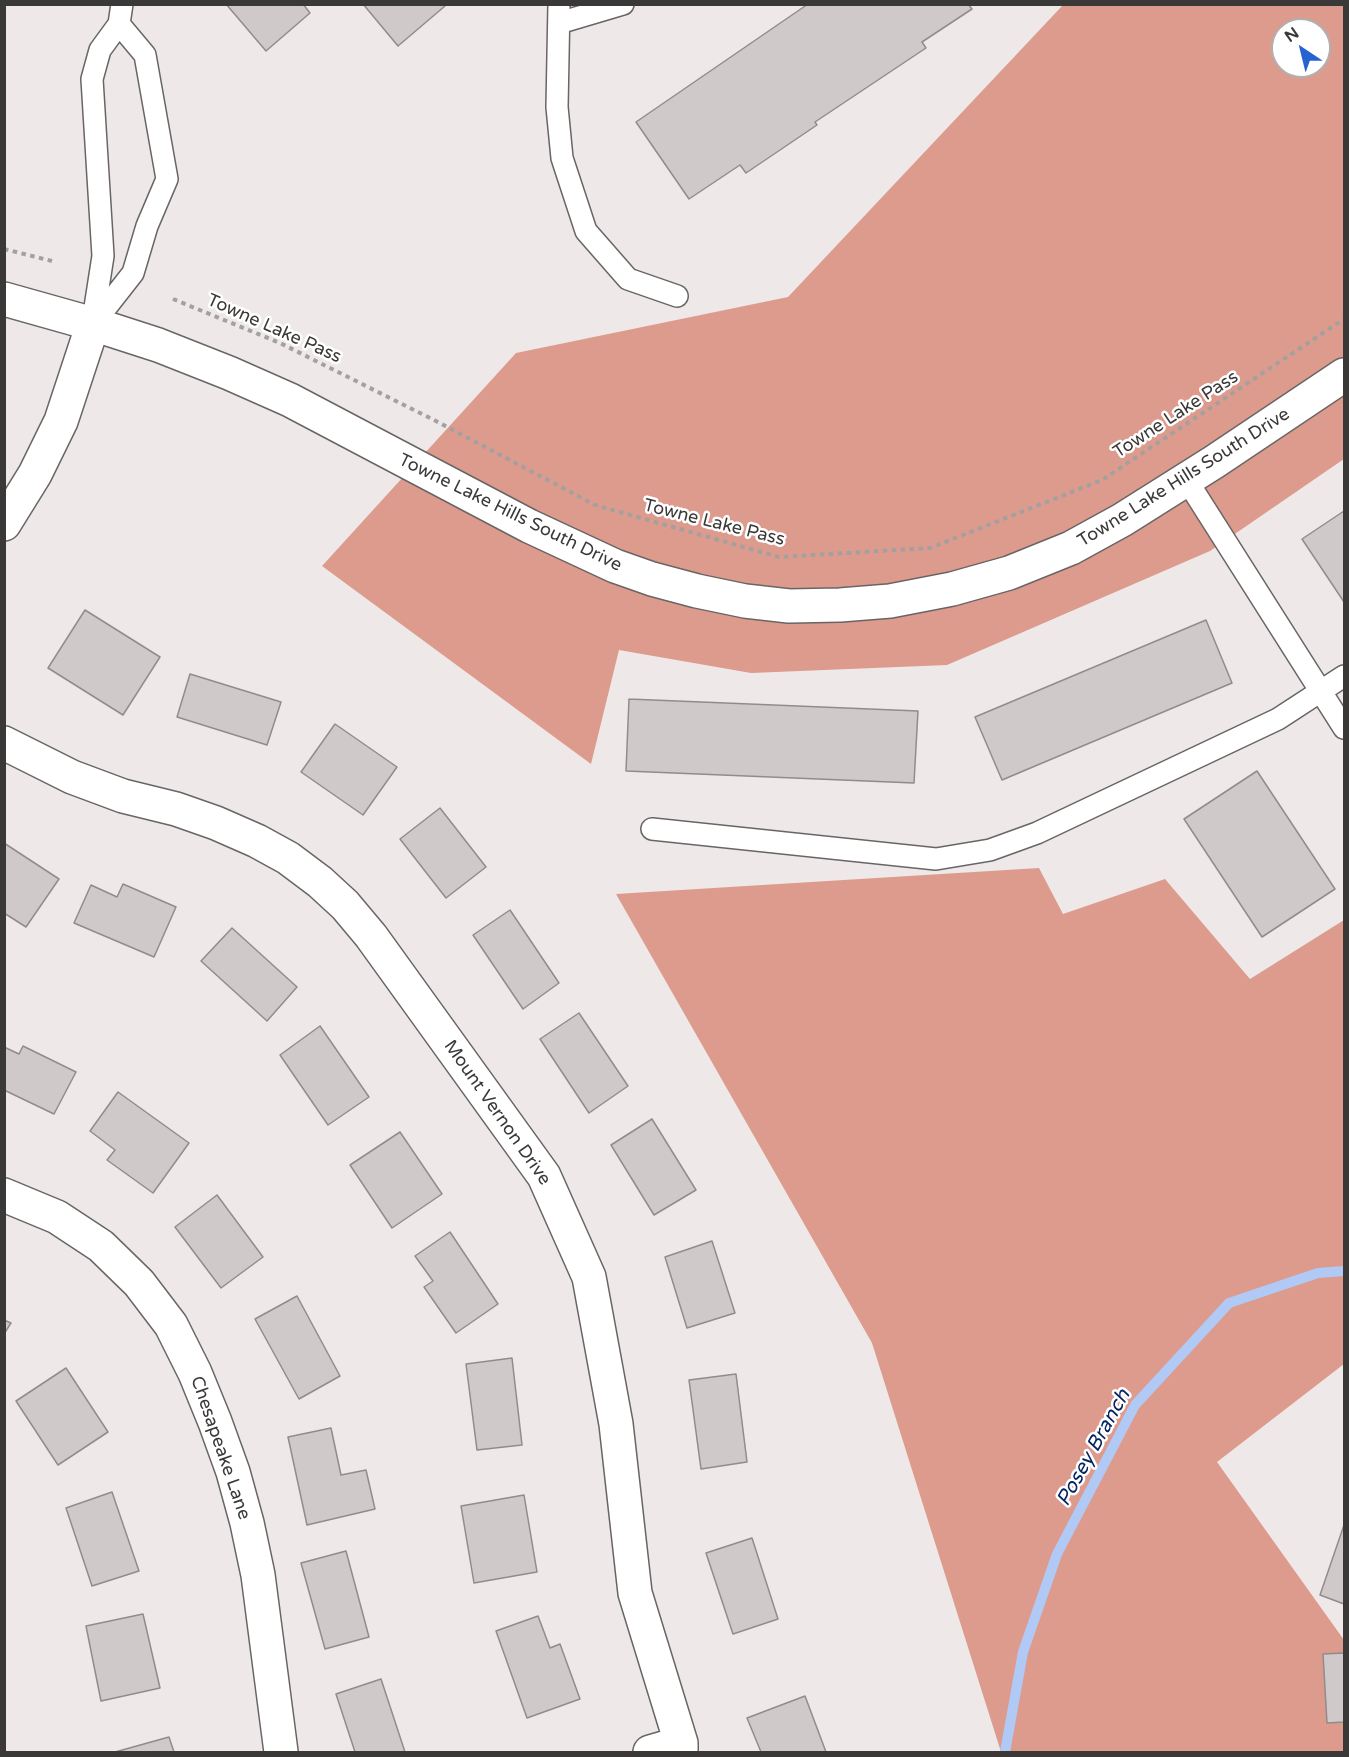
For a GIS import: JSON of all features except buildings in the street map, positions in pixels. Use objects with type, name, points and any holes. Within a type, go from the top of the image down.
[{"type":"street","name":"Towne Lake Hills South Drive","points":[[4,298],[93,324],[171,350],[229,373],[290,400],[529,526],[615,566],[674,585],[745,601],[789,606],[840,606],[890,601],[952,589],[1009,573],[1071,548],[1122,520],[1344,375]]},
{"type":"street","points":[[4,524],[35,474],[61,421],[93,324]]},
{"type":"street","name":"Mount Vernon Drive","points":[[4,743],[72,777],[123,796],[206,819],[257,841],[288,858],[320,882],[345,905],[371,936],[544,1176],[590,1277],[616,1425],[635,1593],[681,1748]]},
{"type":"street","name":"Chesapeake Lane","points":[[4,1195],[57,1217],[101,1246],[139,1283],[171,1325],[195,1373],[233,1472],[247,1523],[258,1575],[281,1752]]},
{"type":"street","points":[[650,1752],[681,1748]]},
{"type":"lane","points":[[623,4],[559,14],[557,107],[562,158],[586,231],[628,279],[677,296]]},
{"type":"lane","points":[[93,324],[103,256],[92,79],[100,50],[120,14]]},
{"type":"lane","points":[[93,324],[133,273],[147,226],[167,179],[145,56],[120,14]]},
{"type":"lane","points":[[1186,479],[1344,728]]},
{"type":"lane","points":[[652,829],[936,859],[990,850],[1037,833],[1278,719],[1344,676]]},
{"type":"path","points":[[4,249],[52,261]]},
{"type":"path","name":"Towne Lake Pass","points":[[173,299],[280,343],[596,505],[779,557],[930,548],[1102,480],[1344,319]]},
{"type":"shaded area","points":[[1063,5],[1344,5],[1344,459],[1210,551],[947,665],[751,673],[619,650],[591,764],[322,566],[516,353],[788,297]]},
{"type":"shaded area","points":[[1039,868],[1063,914],[1165,879],[1250,979],[1344,920],[1344,1364],[1217,1462],[1344,1640],[1344,1752],[1001,1752],[872,1343],[616,894]]},
{"type":"waterway","name":"Posey Branch","points":[[1005,1752],[1023,1652],[1057,1554],[1135,1405],[1229,1303],[1318,1273],[1344,1271]]}]
